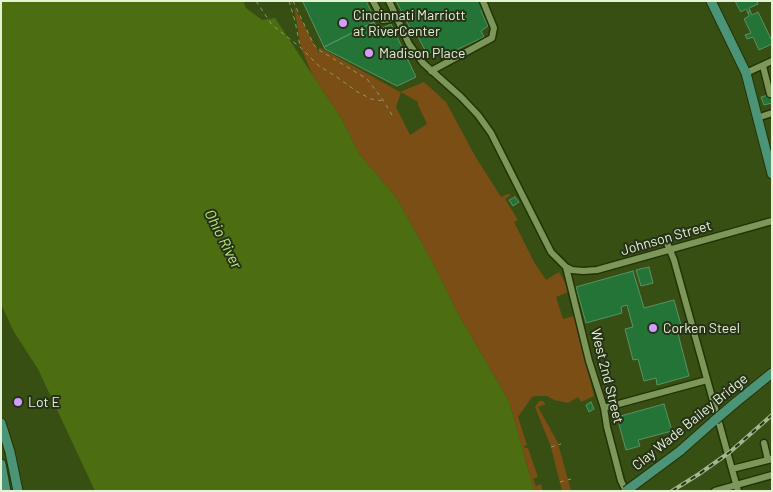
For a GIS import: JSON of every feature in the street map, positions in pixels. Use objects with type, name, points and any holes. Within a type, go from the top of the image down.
[{"type":"main road","points":[[711,1],[746,73],[772,174]]},
{"type":"main road","name":"Clay Wade Bailey Bridge","points":[[626,491],[680,451],[772,373]]},
{"type":"main road","points":[[1,423],[10,452],[18,491]]},
{"type":"main road","points":[[1,464],[6,491]]},
{"type":"street","points":[[373,1],[383,20]]},
{"type":"street","points":[[389,1],[409,44],[431,71],[461,97],[478,115],[491,133],[551,252],[566,267]]},
{"type":"street","points":[[431,71],[492,38],[494,28],[482,1]]},
{"type":"street","points":[[376,26],[383,20],[396,16]]},
{"type":"street","points":[[746,73],[772,61]]},
{"type":"street","points":[[762,66],[770,94]]},
{"type":"street","points":[[757,118],[772,113]]},
{"type":"street","name":"Johnson Street","points":[[566,267],[572,270],[597,270],[772,220]]},
{"type":"street","points":[[665,238],[737,488]]},
{"type":"street","name":"West 2nd Street","points":[[566,267],[604,408],[621,481],[626,491]]},
{"type":"street","points":[[604,408],[707,380]]},
{"type":"street","points":[[732,469],[770,459],[764,443]]},
{"type":"street","points":[[715,491],[737,488],[772,475]]},
{"type":"path","points":[[256,1],[272,24],[300,47],[318,66],[371,99],[384,101]]},
{"type":"path","points":[[289,1],[300,47]]},
{"type":"path","points":[[293,1],[314,45],[367,80],[384,101],[392,115]]},
{"type":"path","points":[[551,447],[561,444]]},
{"type":"path","points":[[560,482],[572,479]]},
{"type":"shaded area","points":[[294,6],[319,53],[319,47],[400,92],[424,82],[446,102],[475,156],[501,197],[508,194],[511,195],[505,199],[518,220],[514,222],[534,262],[546,280],[559,272],[565,282],[568,292],[556,297],[563,319],[574,316],[594,396],[581,402],[578,397],[568,403],[554,400],[547,396],[535,396],[532,397],[518,417],[527,445],[524,446],[528,448],[538,477],[533,479],[536,486],[541,484],[543,491],[534,491],[509,401],[457,312],[434,265],[396,197],[360,155],[343,121],[312,74],[301,48]],"holes":[[[401,92],[418,102],[427,124],[410,135],[396,107]]]},
{"type":"shaded area","points":[[539,401],[543,401],[546,404],[538,407],[558,443],[571,491],[562,491],[551,447],[535,407]]},
{"type":"water","name":"Ohio River","points":[[1,1],[243,1],[246,8],[262,20],[275,18],[343,121],[360,155],[396,197],[434,265],[457,312],[509,401],[534,491],[95,491],[38,369],[14,332],[1,304]]},
{"type":"building","name":"Cincinnati Marriott at RiverCenter","points":[[366,1],[376,21],[324,47],[303,2]]},
{"type":"building","points":[[396,1],[479,1],[483,10],[481,11],[488,26],[481,31],[484,37],[441,57],[437,49],[427,54],[413,27],[410,28]]},
{"type":"building","points":[[735,1],[757,1],[758,4],[749,8],[750,11],[748,13],[746,9],[741,12]]},
{"type":"building","points":[[750,11],[752,15],[758,12],[772,41],[772,44],[759,50],[753,37],[747,39],[745,35],[751,33],[744,19],[749,16],[748,13]]},
{"type":"building","name":"Madison Place","points":[[374,22],[378,30],[391,24],[416,77],[397,86],[325,49],[324,47]]},
{"type":"building","points":[[772,94],[772,103],[764,105],[761,97]]},
{"type":"building","points":[[515,197],[519,202],[513,206],[509,200]]},
{"type":"building","points":[[649,267],[653,283],[641,286],[636,270]]},
{"type":"building","name":"Corken Steel","points":[[633,271],[644,308],[674,300],[681,325],[676,326],[689,376],[657,385],[656,378],[644,381],[638,359],[633,360],[625,329],[633,327],[627,305],[621,307],[622,313],[586,323],[576,287]]},
{"type":"building","points":[[591,402],[594,409],[589,412],[586,405]]},
{"type":"building","points":[[664,404],[672,431],[638,440],[640,446],[626,450],[617,417]]},
{"type":"railway","points":[[672,491],[730,452],[772,415]]},
{"type":"place","name":"Cincinnati Marriott at RiverCenter","points":[[343,23]]},
{"type":"place","name":"Madison Place","points":[[369,53]]},
{"type":"place","name":"Corken Steel","points":[[653,328]]},
{"type":"place","name":"Lot E","points":[[18,402]]}]
